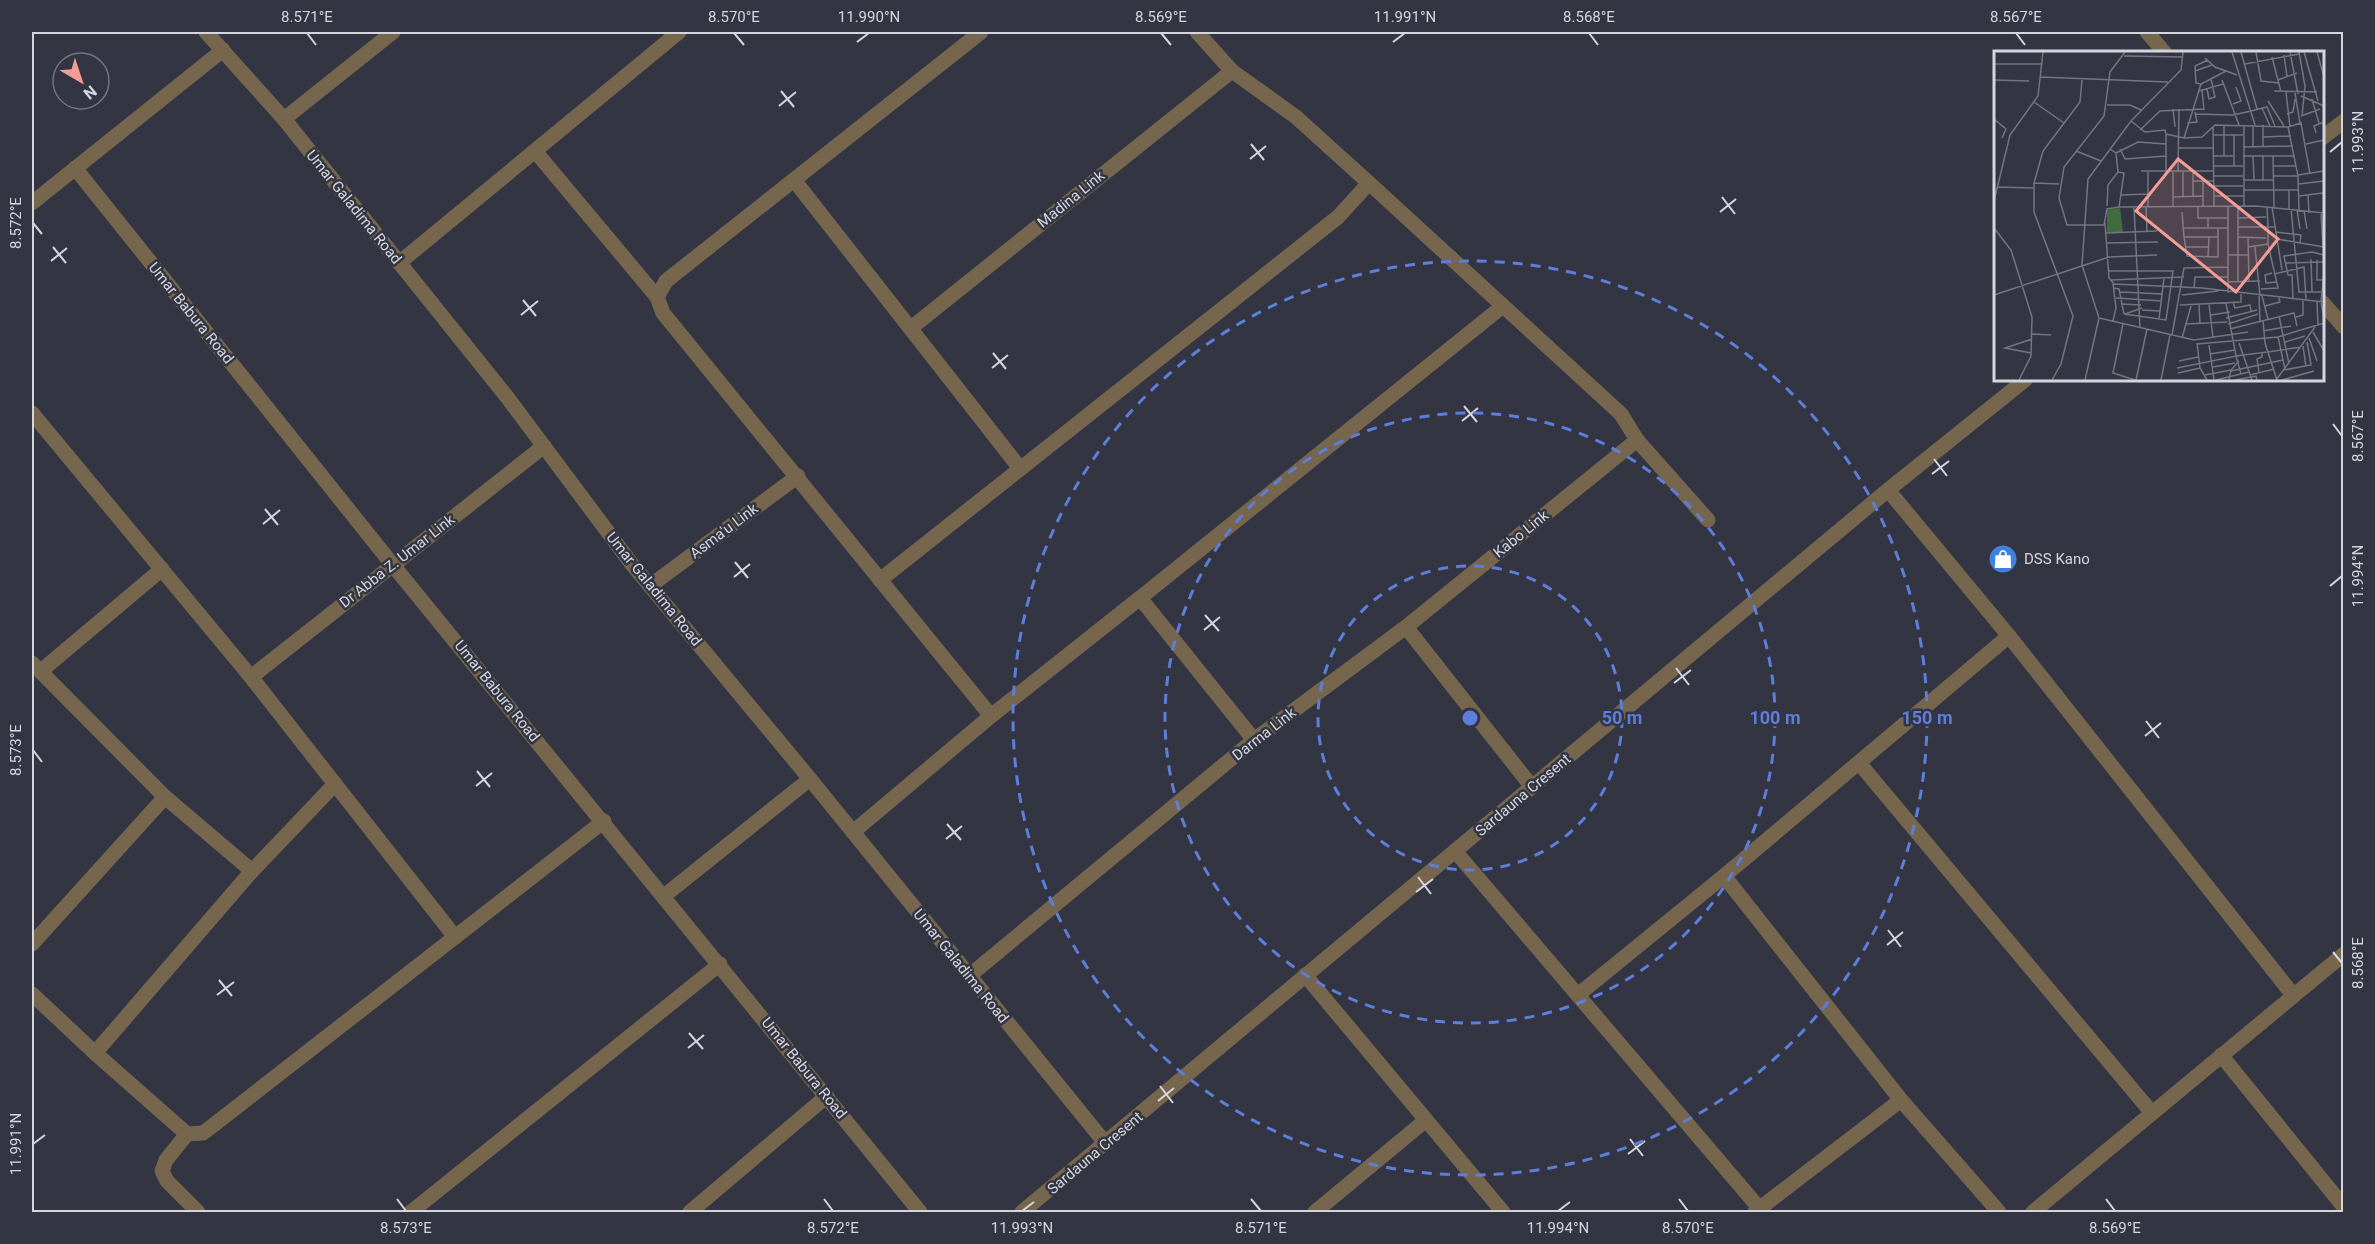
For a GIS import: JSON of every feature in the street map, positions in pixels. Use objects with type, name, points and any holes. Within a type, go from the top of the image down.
[{"type":"street","name":"Umar Galadima Road","points":[[206,32],[284,120],[544,446],[650,586],[1106,1144]]},
{"type":"street","points":[[284,120],[393,32]]},
{"type":"street","points":[[399,263],[679,32]]},
{"type":"street","points":[[657,297],[666,281],[981,32]]},
{"type":"street","points":[[1197,32],[1232,71],[1296,117],[1622,414],[1637,440],[1708,520]]},
{"type":"street","points":[[2147,32],[2163,51]]},
{"type":"street","points":[[32,203],[223,50]]},
{"type":"street","name":"Madina Link","points":[[911,327],[1232,71]]},
{"type":"street","points":[[2324,136],[2343,121]]},
{"type":"street","points":[[535,151],[657,297],[663,313],[798,476],[991,716]]},
{"type":"street","name":"Umar Babura Road","points":[[75,168],[392,564],[604,821],[920,1212]]},
{"type":"street","points":[[794,180],[1019,467]]},
{"type":"street","points":[[880,580],[1019,467],[1338,217],[1369,183]]},
{"type":"street","points":[[2324,304],[2343,327]]},
{"type":"street","points":[[853,832],[991,716],[1503,306]]},
{"type":"street","name":"Sardauna Cresent","points":[[1022,1212],[1888,490],[2024,381]]},
{"type":"street","points":[[32,413],[251,677],[455,937]]},
{"type":"street","name":"Kabo Link","points":[[1406,627],[1637,440]]},
{"type":"street","name":"Dr Abba Z. Umar Link","points":[[251,677],[544,446]]},
{"type":"street","name":"Asma'u Link","points":[[650,586],[798,476]]},
{"type":"street","points":[[1888,490],[2009,636],[2292,994]]},
{"type":"street","points":[[162,569],[36,667],[165,797],[252,871]]},
{"type":"street","points":[[1140,598],[1254,740]]},
{"type":"street","points":[[1406,627],[1532,787]]},
{"type":"street","name":"Darma Link","points":[[969,976],[1254,740],[1406,627]]},
{"type":"street","points":[[1579,994],[1724,876],[2009,636]]},
{"type":"street","points":[[1859,763],[2152,1113]]},
{"type":"street","points":[[664,896],[810,779]]},
{"type":"street","points":[[95,1053],[252,871],[335,784]]},
{"type":"street","points":[[32,944],[165,797]]},
{"type":"street","points":[[32,994],[187,1134],[202,1133],[604,821]]},
{"type":"street","points":[[1455,851],[1579,994],[1757,1211],[1901,1100]]},
{"type":"street","points":[[1724,876],[1901,1100],[1999,1212]]},
{"type":"street","points":[[2033,1212],[2292,994],[2343,954]]},
{"type":"street","points":[[411,1212],[720,964]]},
{"type":"street","points":[[1305,975],[1503,1212]]},
{"type":"street","points":[[2221,1055],[2343,1207]]},
{"type":"street","points":[[690,1212],[827,1096]]},
{"type":"street","points":[[1315,1212],[1426,1120]]},
{"type":"street","points":[[187,1134],[166,1160],[162,1171],[167,1181],[198,1212]]},
{"type":"place","name":"DSS Kano","points":[[2003,559]]}]
